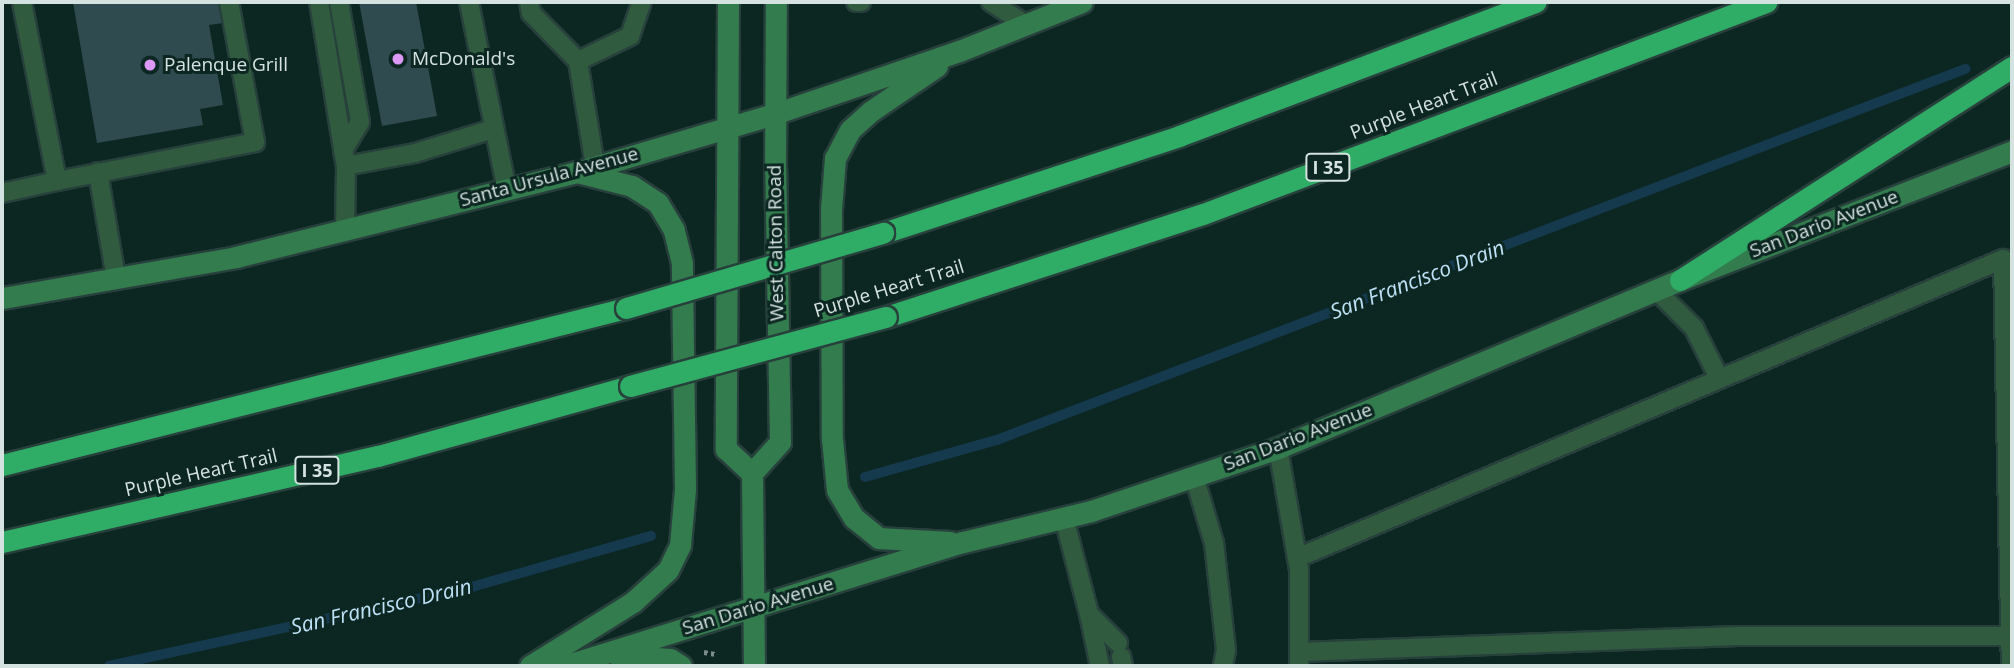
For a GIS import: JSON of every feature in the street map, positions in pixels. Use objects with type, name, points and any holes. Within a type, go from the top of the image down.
[{"type":"highway","points":[[2,465],[625,309],[883,233],[1179,136],[1536,2]]},
{"type":"highway","name":"Purple Heart Trail","points":[[2,542],[378,456],[886,317],[1203,214],[1766,2]]},
{"type":"highway","points":[[1680,279],[2012,67]]},
{"type":"main road","points":[[728,2],[726,449],[751,473],[754,666]]},
{"type":"main road","name":"West Calton Road","points":[[751,473],[780,442],[774,114],[776,2]]},
{"type":"main road","name":"Santa Ursula Avenue","points":[[2,298],[236,257],[586,169],[774,114],[959,51],[1082,2]]},
{"type":"main road","points":[[959,51],[871,111],[850,130],[835,159],[831,209],[832,439],[837,490],[854,518],[879,538],[963,542]]},
{"type":"main road","name":"San Dario Avenue","points":[[564,666],[963,542],[1064,517],[1278,448],[1680,279],[2012,151]]},
{"type":"main road","points":[[530,666],[633,601],[668,570],[680,545],[685,489],[682,276],[674,230],[658,204],[632,187],[586,169]]},
{"type":"main road","points":[[604,654],[670,659],[681,666]]},
{"type":"lane","points":[[22,2],[57,181]]},
{"type":"lane","points":[[2,193],[255,142],[229,2]]},
{"type":"lane","points":[[319,2],[345,158],[345,228]]},
{"type":"lane","points":[[340,2],[360,122],[345,158]]},
{"type":"lane","points":[[469,2],[507,190]]},
{"type":"lane","points":[[529,2],[531,12],[578,61],[586,169]]},
{"type":"lane","points":[[578,61],[631,36],[642,2]]},
{"type":"lane","points":[[991,2],[1025,24]]},
{"type":"lane","points":[[345,158],[415,153],[493,130]]},
{"type":"lane","points":[[98,172],[116,278]]},
{"type":"lane","points":[[1297,558],[2007,258],[2011,666]]},
{"type":"lane","points":[[1656,290],[1694,328],[1719,378]]},
{"type":"lane","points":[[1278,448],[1297,558],[1299,659],[1738,636],[2011,636]]},
{"type":"lane","points":[[1194,476],[1214,543],[1226,650],[1223,666]]},
{"type":"lane","points":[[1064,517],[1100,666]]},
{"type":"lane","points":[[1088,614],[1121,655]]},
{"type":"building","name":"Palenque Grill","points":[[73,2],[219,2],[223,23],[209,25],[223,105],[200,109],[203,125],[97,143]]},
{"type":"building","name":"McDonald's","points":[[359,2],[416,2],[437,116],[382,126]]},
{"type":"waterway","name":"San Francisco Drain","points":[[865,477],[997,440],[1965,69]]},
{"type":"waterway","name":"San Francisco Drain","points":[[109,666],[475,586],[651,536]]},
{"type":"place","name":"McDonald's","points":[[398,59]]},
{"type":"place","name":"Palenque Grill","points":[[150,65]]}]
